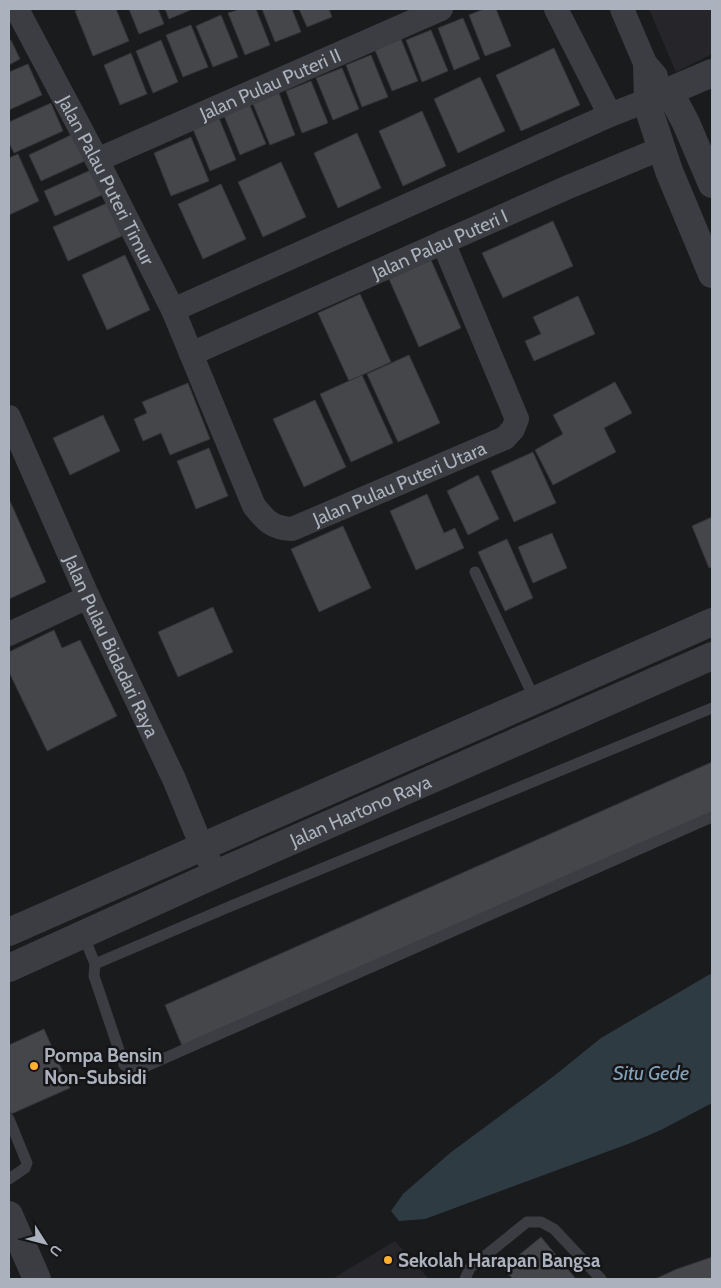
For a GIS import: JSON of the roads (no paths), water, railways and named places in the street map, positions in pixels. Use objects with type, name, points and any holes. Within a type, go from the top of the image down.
[{"type":"street","name":"Jalan Pulau Puteri II","points":[[97,160],[442,9]]},
{"type":"street","points":[[556,9],[610,115]]},
{"type":"street","points":[[622,9],[646,63],[658,96],[662,148],[669,171],[712,274]]},
{"type":"street","name":"Jalan Palau Puteri Timur","points":[[23,11],[173,310],[191,354]]},
{"type":"street","points":[[173,310],[610,115],[712,73]]},
{"type":"street","points":[[658,96],[692,137],[710,176]]},
{"type":"street","name":"Jalan Palau Puteri I","points":[[191,354],[566,188],[692,137]]},
{"type":"street","name":"Jalan Pulau Puteri Utara","points":[[191,354],[254,506],[268,523],[281,528],[292,529],[505,438],[513,429],[517,419],[443,242]]},
{"type":"street","name":"Jalan Pulau Bidadari Raya","points":[[9,417],[88,597],[174,778],[202,847],[216,874]]},
{"type":"street","points":[[9,634],[88,597]]},
{"type":"street","name":"Jalan Hartono Raya","points":[[9,932],[712,622]]},
{"type":"street","name":"Jalan Hartono Raya","points":[[9,968],[216,874],[712,656]]},
{"type":"street","points":[[9,1215],[37,1279]]},
{"type":"lane","points":[[475,572],[535,700]]},
{"type":"lane","points":[[95,964],[230,906],[712,708]]},
{"type":"lane","points":[[84,934],[95,964],[94,976],[124,1065],[140,1069],[712,817]]},
{"type":"lane","points":[[9,1118],[27,1163],[25,1168],[9,1179]]},
{"type":"lane","points":[[465,1279],[470,1268],[527,1222],[541,1222],[554,1229],[601,1279]]},
{"type":"water","name":"Situ Gede","points":[[712,973],[712,1103],[661,1130],[628,1144],[425,1219],[399,1221],[391,1211],[403,1194],[450,1153],[554,1076],[601,1038]]},
{"type":"place","name":"Pompa Bensin Non-Subsidi","points":[[34,1066]]},
{"type":"place","name":"Sekolah Harapan Bangsa","points":[[388,1260]]}]
